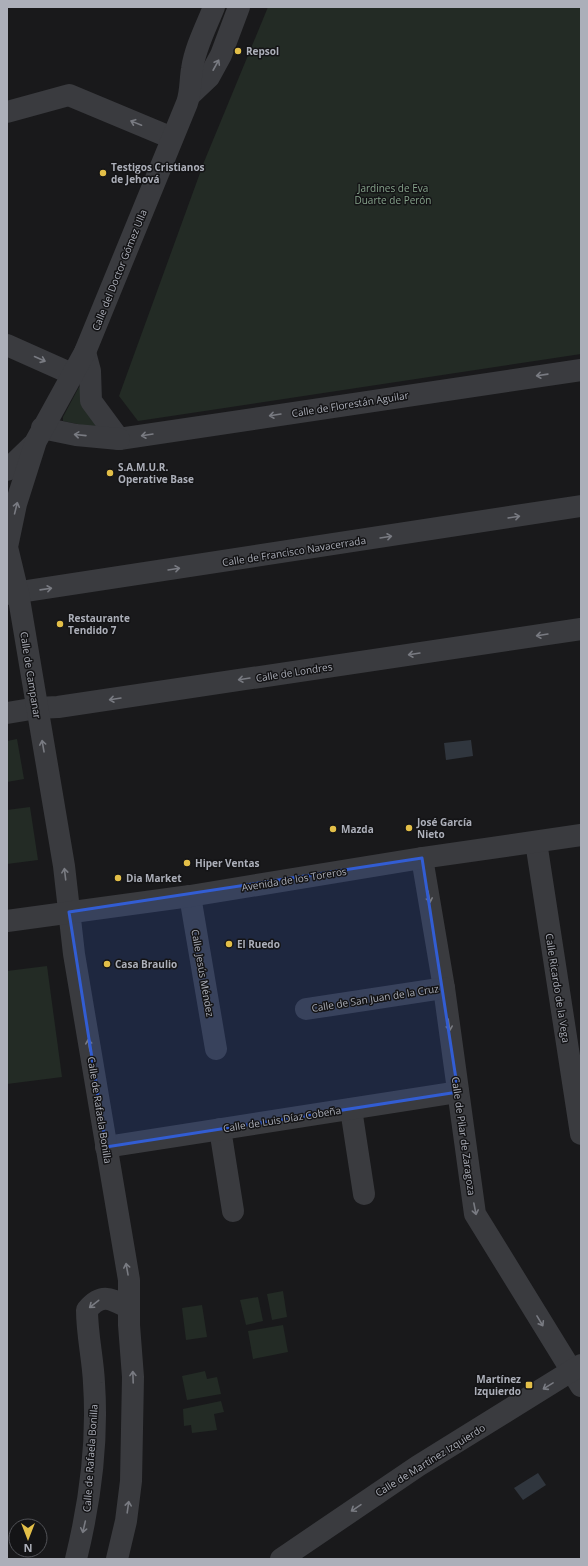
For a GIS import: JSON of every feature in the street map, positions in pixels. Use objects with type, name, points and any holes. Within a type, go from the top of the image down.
[{"type":"street","name":"Calle del Doctor Gómez Ulla","points":[[39,434],[85,352],[191,94],[192,70],[196,50],[214,7]]},
{"type":"street","name":"Calle del Doctor Gómez Ulla","points":[[191,94],[209,77],[221,55],[238,7]]},
{"type":"street","points":[[7,112],[69,95],[172,138]]},
{"type":"street","points":[[7,345],[72,374]]},
{"type":"street","points":[[85,352],[90,371],[91,401],[119,439]]},
{"type":"street","name":"Calle de Florestán Aguilar","points":[[39,434],[76,435],[119,439],[581,370]]},
{"type":"street","points":[[7,470],[39,434]]},
{"type":"street","name":"Calle de Campanar","points":[[39,434],[16,504],[7,547],[13,594],[36,708],[64,866],[70,912]]},
{"type":"street","name":"Calle de Francisco Navacerrada","points":[[13,594],[581,506]]},
{"type":"street","name":"Calle de Londres","points":[[7,713],[36,708],[58,707],[581,629]]},
{"type":"street","name":"Avenida de los Toreros","points":[[7,921],[190,896],[422,858],[581,835]]},
{"type":"street","name":"Calle Ricardo de la Vega","points":[[536,842],[581,1134]]},
{"type":"street","name":"Calle de Pilar de Zaragoza","points":[[422,858],[444,988],[475,1214],[578,1375]]},
{"type":"street","name":"Calle Jesús Méndez","points":[[190,896],[216,1049]]},
{"type":"street","name":"Calle de Rafaela Bonilla","points":[[70,912],[74,954],[129,1280],[133,1377],[131,1481],[126,1521],[117,1559]]},
{"type":"street","name":"Calle de San Juan de la Cruz","points":[[306,1009],[444,988]]},
{"type":"street","name":"Calle de Luis Díaz Cobeña","points":[[106,1147],[458,1092]]},
{"type":"street","points":[[351,1109],[364,1194]]},
{"type":"street","points":[[220,1129],[233,1211]]},
{"type":"street","name":"Calle de Rafaela Bonilla","points":[[76,1559],[86,1517],[94,1430],[94,1383],[87,1333],[87,1310],[92,1304],[102,1298],[112,1299],[129,1308]]},
{"type":"street","name":"Calle de Martínez Izquierdo","points":[[290,1557],[418,1466],[578,1375]]},
{"type":"highlighted area","points":[[422,858],[458,1092],[106,1147],[69,912]]},
{"type":"green space","name":"Jardines de Eva Duarte de Perón","points":[[268,7],[581,7],[581,354],[138,421],[119,396],[204,162]]},
{"type":"green space","points":[[79,387],[81,387],[101,429],[63,421],[63,417]]},
{"type":"green space","points":[[17,739],[24,779],[7,782],[7,741]]},
{"type":"green space","points":[[30,807],[38,860],[7,864],[7,810]]},
{"type":"green space","points":[[47,966],[62,1077],[7,1084],[7,971]]},
{"type":"green space","points":[[283,1291],[287,1317],[272,1320],[267,1294]]},
{"type":"green space","points":[[258,1297],[263,1321],[246,1325],[240,1300]]},
{"type":"green space","points":[[202,1305],[207,1337],[186,1340],[182,1308]]},
{"type":"green space","points":[[283,1325],[288,1352],[253,1359],[248,1331]]},
{"type":"green space","points":[[205,1371],[207,1379],[217,1377],[221,1394],[187,1400],[182,1376]]},
{"type":"green space","points":[[221,1401],[224,1412],[214,1414],[217,1430],[192,1433],[191,1425],[184,1426],[183,1409]]},
{"type":"shaded area","points":[[471,740],[473,756],[446,760],[444,743]]},
{"type":"shaded area","points":[[538,1473],[546,1485],[523,1500],[514,1488]]},
{"type":"place","name":"Repsol","points":[[238,51]]},
{"type":"place","name":"Testigos Cristianos de Jehová","points":[[103,173]]},
{"type":"place","name":"S.A.M.U.R. Operative Base","points":[[110,473]]},
{"type":"place","name":"Restaurante Tendido 7","points":[[60,624]]},
{"type":"place","name":"José García Nieto","points":[[409,828]]},
{"type":"place","name":"Mazda","points":[[333,829]]},
{"type":"place","name":"Hiper Ventas","points":[[187,863]]},
{"type":"place","name":"Dia Market","points":[[118,878]]},
{"type":"place","name":"El Ruedo","points":[[229,944]]},
{"type":"place","name":"Casa Braulio","points":[[107,964]]},
{"type":"place","name":"Martínez Izquierdo","points":[[529,1385]]}]
